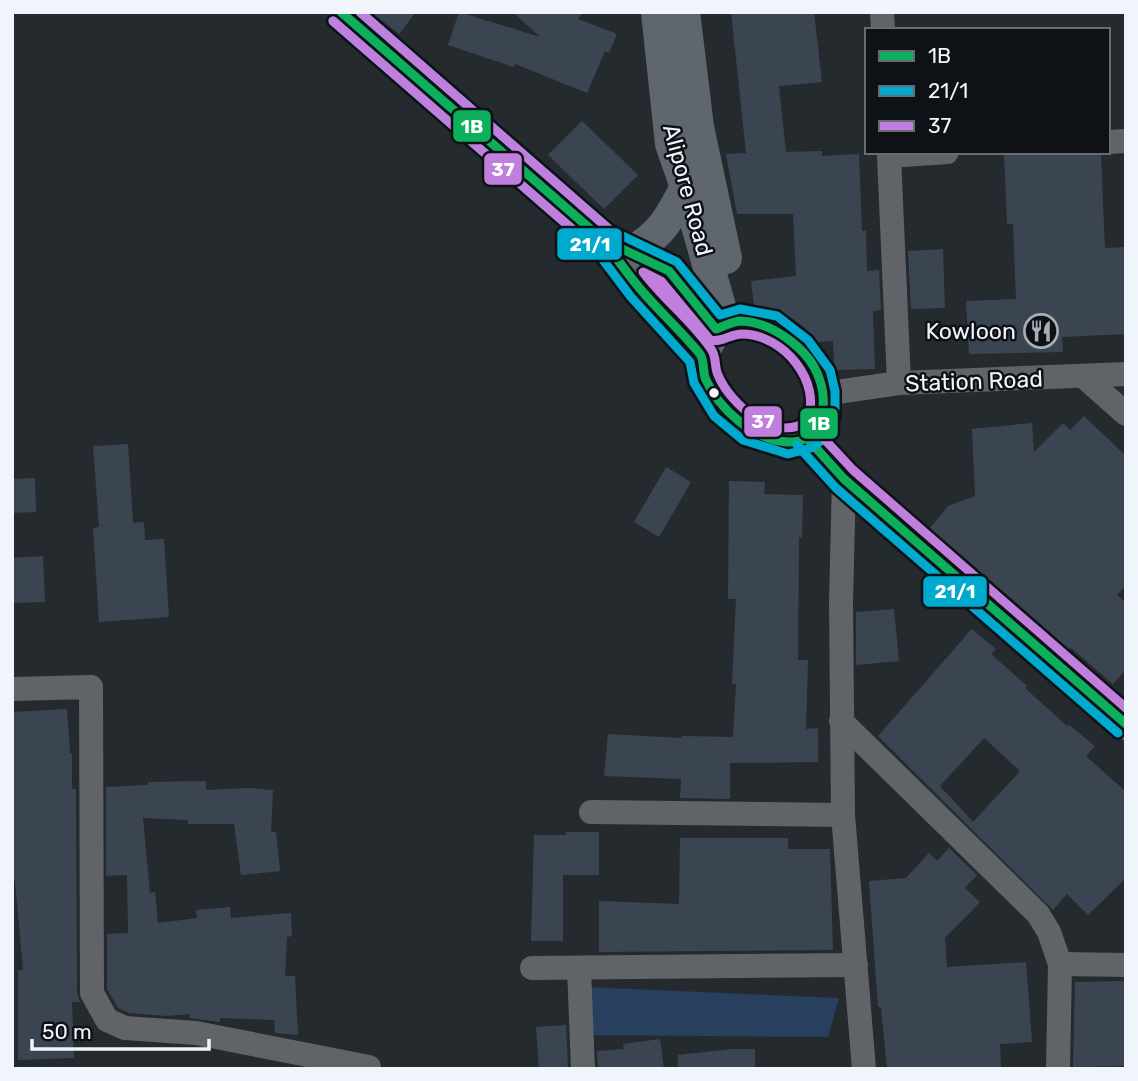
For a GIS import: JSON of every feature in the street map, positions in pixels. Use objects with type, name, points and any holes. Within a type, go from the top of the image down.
[{"type":"main road","name":"Alipore Road","points":[[657,12],[671,144],[686,187],[721,333]]},
{"type":"main road","name":"Alipore Road","points":[[684,12],[721,333]]},
{"type":"main road","points":[[616,246],[650,241],[666,225],[686,187]]},
{"type":"main road","points":[[773,328],[799,348],[819,376],[823,414],[817,429],[806,437],[788,442],[751,431],[723,408],[705,378],[721,333],[773,328]]},
{"type":"main road","points":[[806,437],[844,479],[1126,724]]},
{"type":"street","points":[[341,12],[616,246],[669,271],[721,333]]},
{"type":"street","points":[[889,154],[899,383]]},
{"type":"street","points":[[616,246],[640,289],[721,333]]},
{"type":"street","name":"Station Road","points":[[823,394],[899,383],[1126,374]]},
{"type":"street","points":[[1083,376],[1126,414]]},
{"type":"street","points":[[844,479],[841,572],[843,815],[864,1069]]},
{"type":"street","points":[[12,689],[91,687],[92,993],[107,1020],[125,1028],[196,1033],[369,1069]]},
{"type":"street","points":[[841,721],[1038,914],[1049,932],[1060,964],[1058,1069]]},
{"type":"street","points":[[591,812],[843,815]]},
{"type":"street","points":[[1060,964],[1126,965]]},
{"type":"street","points":[[532,968],[856,965]]},
{"type":"street","points":[[579,968],[583,1069]]},
{"type":"shaded area","points":[[586,987],[839,998],[828,1037],[582,1035]]},
{"type":"building","points":[[371,12],[416,12],[399,34]]},
{"type":"building","points":[[459,12],[540,37],[513,12],[583,12],[578,19],[617,34],[609,53],[605,51],[587,93],[515,64],[514,67],[448,45]]},
{"type":"building","points":[[731,12],[814,12],[822,82],[779,86],[786,152],[822,151],[822,156],[859,154],[862,231],[866,231],[867,271],[879,270],[881,310],[874,311],[873,315],[875,369],[836,370],[833,341],[817,342],[804,327],[787,315],[754,305],[751,281],[796,276],[793,214],[737,214],[726,154],[746,153]]},
{"type":"building","points":[[582,121],[638,175],[604,209],[548,155]]},
{"type":"building","points":[[1004,154],[1100,154],[1105,248],[1125,247],[1126,334],[1062,337],[1063,352],[969,354],[966,301],[1016,299],[1013,224],[1007,224]]},
{"type":"building","points":[[943,249],[945,308],[911,309],[908,251]]},
{"type":"building","points":[[1084,416],[1126,456],[1126,585],[1117,595],[1126,603],[1126,669],[1113,684],[1071,648],[1069,650],[929,529],[948,506],[975,496],[972,429],[1032,423],[1034,452],[1063,423],[1070,430]]},
{"type":"building","points":[[128,444],[133,523],[144,522],[145,540],[164,539],[169,617],[99,622],[93,528],[99,527],[93,446]]},
{"type":"building","points":[[666,467],[691,482],[659,537],[634,522]]},
{"type":"building","points":[[35,478],[36,512],[12,513],[12,479]]},
{"type":"building","points":[[729,481],[765,482],[764,494],[803,495],[802,538],[799,537],[798,660],[808,660],[806,729],[818,728],[818,762],[730,763],[730,799],[680,798],[681,779],[604,776],[608,734],[682,738],[733,737],[736,684],[732,684],[736,599],[728,599]]},
{"type":"building","points":[[43,556],[45,602],[12,603],[12,558]]},
{"type":"building","points":[[894,609],[899,661],[856,665],[856,612]]},
{"type":"building","points":[[972,629],[996,649],[991,654],[1027,686],[1025,688],[1067,726],[1068,724],[1095,746],[1086,756],[1126,792],[1126,878],[1088,915],[1067,894],[1053,910],[878,736]],"holes":[[[984,738],[1020,771],[973,822],[940,786]]]},
{"type":"building","points":[[67,709],[72,753],[72,789],[76,789],[77,993],[80,1002],[72,1002],[74,1058],[18,1060],[18,970],[23,970],[15,880],[12,880],[12,712]]},
{"type":"building","points":[[206,781],[206,790],[273,790],[271,832],[276,832],[280,871],[241,875],[234,824],[188,824],[188,820],[143,818],[150,893],[155,892],[158,923],[197,918],[196,910],[230,907],[231,918],[291,913],[292,936],[287,937],[285,976],[295,976],[298,1035],[275,1033],[274,1020],[220,1018],[220,1022],[190,1018],[190,1014],[167,1016],[129,1013],[118,1008],[107,989],[107,934],[128,933],[127,875],[106,876],[106,787],[148,785],[148,782]]},
{"type":"building","points":[[566,832],[599,832],[599,875],[563,875],[563,941],[531,941],[534,835],[566,835]]},
{"type":"building","points":[[680,838],[788,838],[788,849],[830,849],[833,950],[599,952],[599,901],[679,904]]},
{"type":"building","points":[[949,848],[977,875],[965,888],[980,902],[945,938],[947,967],[1026,962],[1032,1042],[1000,1044],[1001,1069],[887,1069],[881,1007],[878,1007],[869,881],[906,878],[929,853],[937,861]]},
{"type":"building","points":[[1126,981],[1126,1066],[1073,1067],[1075,982]]},
{"type":"building","points":[[566,1025],[568,1069],[539,1069],[536,1027]]},
{"type":"building","points":[[660,1039],[664,1069],[598,1069],[597,1051],[624,1049],[623,1044]]},
{"type":"building","points":[[755,1049],[755,1069],[678,1069],[678,1055]]},
{"type":"transit line","name":"1B","points":[[341,12],[603,240]]},
{"type":"transit line","name":"21/1","points":[[333,21],[594,248],[631,297],[690,362],[694,383],[714,416],[743,440],[788,454],[811,448],[825,438],[835,416],[835,391],[830,370],[808,340],[777,316],[740,309],[720,315],[677,262],[610,230],[360,12]]},
{"type":"transit line","name":"37","points":[[360,12],[610,230]]},
{"type":"transit line","name":"37","points":[[333,21],[594,248]]},
{"type":"transit line","name":"1B","points":[[603,240],[669,271],[716,329],[738,321],[753,323],[777,332],[798,347],[814,367],[822,388],[823,410],[816,429],[799,441],[787,442],[762,436],[739,421],[712,391],[705,377],[700,354],[642,291],[603,240]]},
{"type":"transit line","name":"37","points":[[643,272],[661,281],[710,340],[742,334],[757,336],[785,351],[804,376],[809,391],[807,421],[794,427],[781,428],[755,418],[743,408],[724,386],[711,349],[643,272]]},
{"type":"transit line","name":"37","points":[[815,429],[853,470],[1126,708]]},
{"type":"transit line","name":"1B","points":[[806,437],[844,479],[1126,724]]},
{"type":"transit line","name":"21/1","points":[[797,445],[836,488],[1118,733]]},
{"type":"place","name":"Kowloon","points":[[1041,331]]}]
